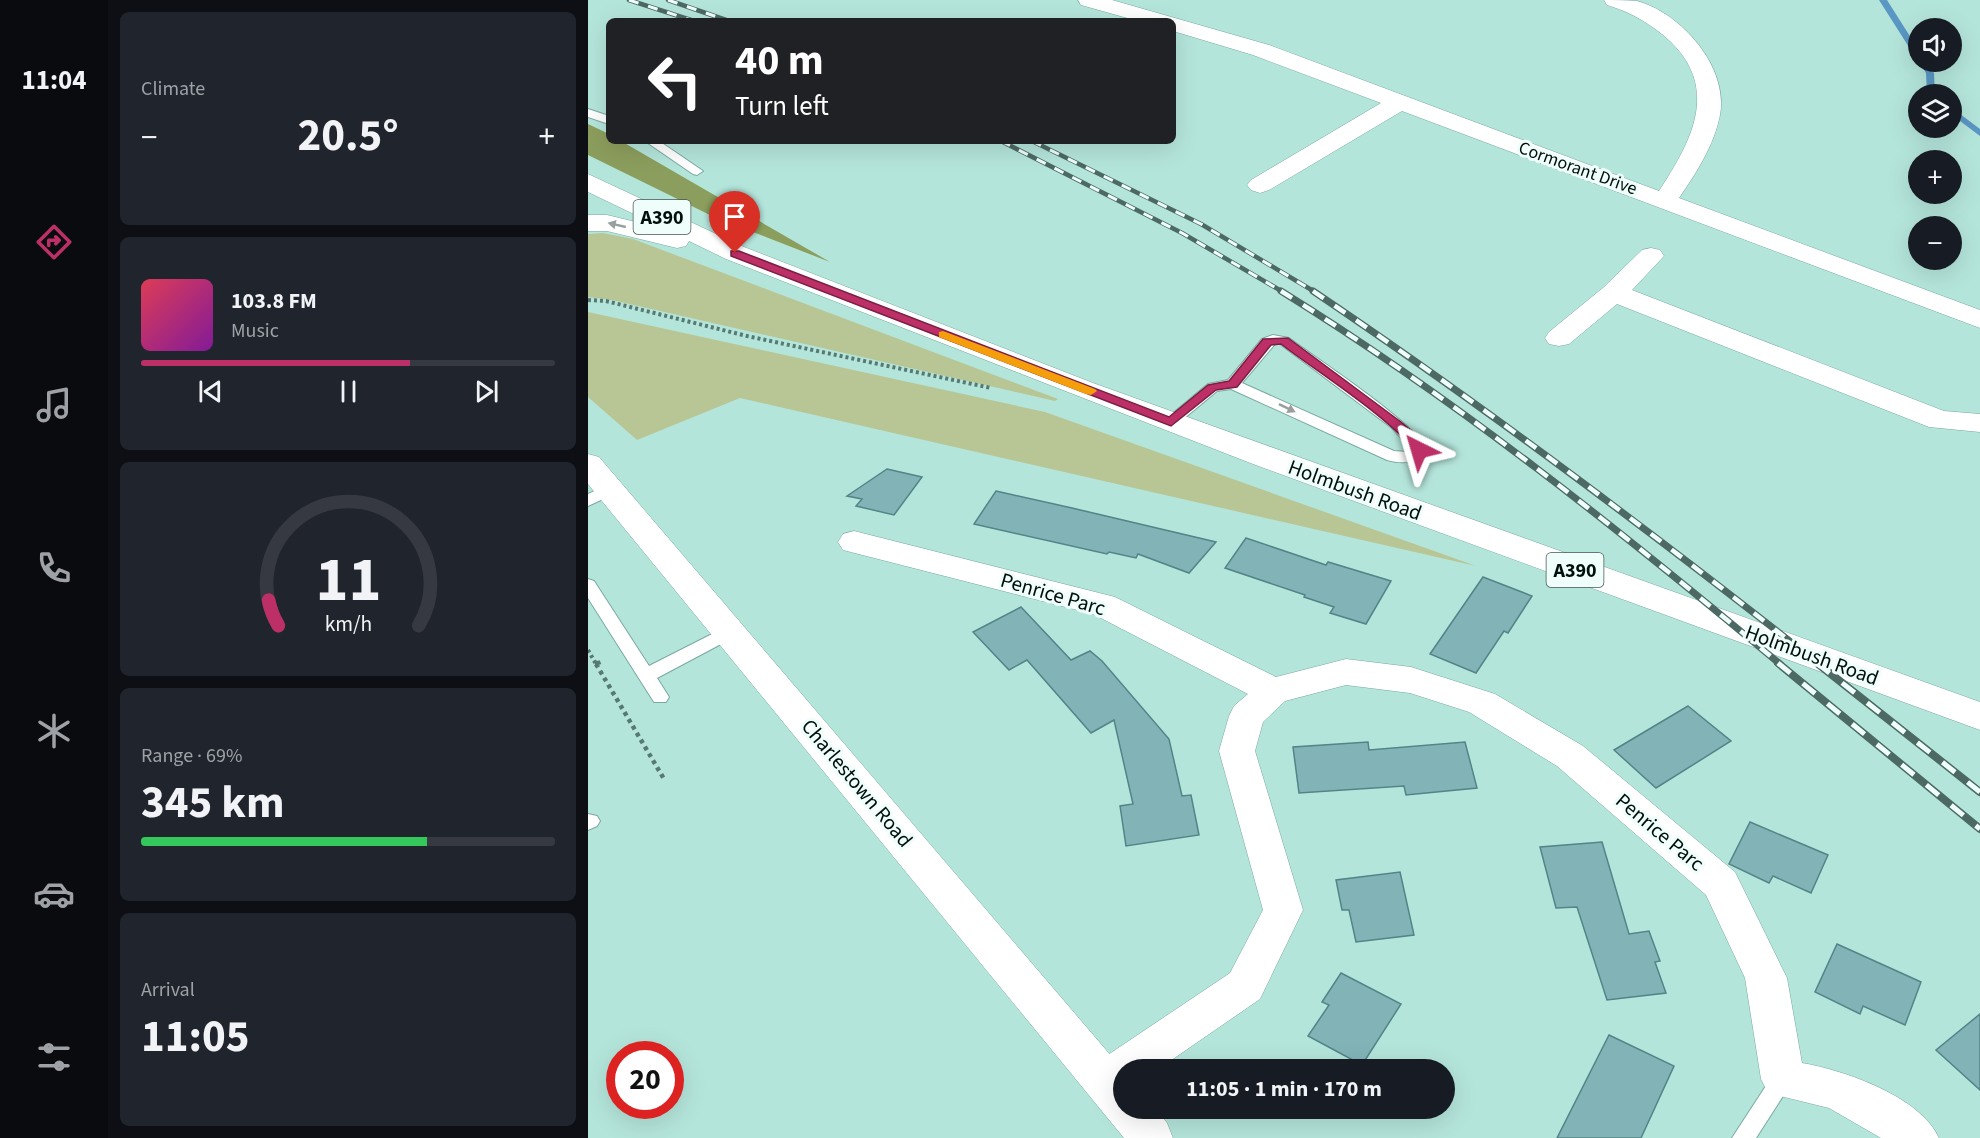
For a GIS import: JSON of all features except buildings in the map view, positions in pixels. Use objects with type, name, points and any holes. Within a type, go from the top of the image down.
[{"type":"main road","points":[[1089,0],[1152,18]]},
{"type":"main road","points":[[1615,0],[1652,16],[1681,38],[1701,60],[1709,90],[1708,121],[1694,158],[1665,201]]},
{"type":"main road","name":"Cormorant Drive","points":[[1176,25],[1261,50],[1980,320]]},
{"type":"main road","points":[[1260,185],[1400,102]]},
{"type":"main road","name":"A390","points":[[588,182],[735,253]]},
{"type":"main road","name":"A390","points":[[588,223],[607,223],[735,253]]},
{"type":"main road","name":"Holmbush Road","points":[[735,253],[1171,422],[1980,716]]},
{"type":"main road","points":[[1559,338],[1614,293],[1651,256]]},
{"type":"main road","points":[[1614,293],[1940,420],[1980,423]]},
{"type":"main road","name":"Charlestown Road","points":[[588,464],[599,495],[730,632],[1113,1091]]},
{"type":"main road","name":"Penrice Parc","points":[[854,542],[1103,605],[1273,691]]},
{"type":"main road","name":"Penrice Parc","points":[[1163,1059],[1245,986],[1283,910],[1237,751],[1247,716],[1273,691],[1346,672],[1411,680],[1482,703],[1570,756],[1721,884],[1767,978],[1783,1079]]},
{"type":"main road","points":[[1783,1079],[1836,1089],[1883,1114],[1917,1138]]},
{"type":"main road","name":"Charlestown Road","points":[[1136,1119],[1151,1138]]},
{"type":"lane","points":[[588,113],[606,119]]},
{"type":"lane","points":[[656,144],[697,171]]},
{"type":"lane","points":[[1171,422],[1213,387],[1233,384],[1392,456],[1412,457],[1419,450],[1416,442],[1396,425],[1284,341],[1267,342],[1233,384]]},
{"type":"lane","points":[[588,585],[648,675],[660,697]]},
{"type":"lane","points":[[648,675],[730,632]]},
{"type":"lane","points":[[1743,1138],[1783,1079]]},
{"type":"path","points":[[588,300],[606,301],[747,336],[1003,391]]},
{"type":"path","points":[[596,664],[664,779]]},
{"type":"green space","points":[[588,124],[606,133],[606,144],[626,144],[830,262],[712,216],[588,155]]},
{"type":"green space","points":[[603,233],[633,239],[1058,399],[1055,401],[612,300],[588,297],[588,234]]},
{"type":"green space","points":[[588,312],[1045,412],[1476,566],[740,398],[637,440],[588,397]]},
{"type":"waterway","points":[[1883,0],[1908,39]]},
{"type":"waterway","points":[[1929,72],[1931,84]]},
{"type":"waterway","points":[[1962,119],[1980,133]]},
{"type":"railway","points":[[629,0],[685,18]]},
{"type":"railway","points":[[668,0],[720,18]]},
{"type":"railway","points":[[1007,144],[1182,233],[1283,292]]},
{"type":"railway","points":[[1038,144],[1201,224],[1315,292]]},
{"type":"railway","points":[[1281,291],[1411,377],[1537,468],[1780,664]]},
{"type":"railway","points":[[1313,291],[1442,380],[1569,473],[1819,664]]},
{"type":"railway","points":[[1778,663],[1980,829]]},
{"type":"railway","points":[[1817,663],[1980,792]]},
{"type":"slow traffic","points":[[943,334],[1091,391]]},
{"type":"route","points":[[735,253],[1171,422],[1213,387],[1233,384],[1267,342],[1273,339],[1284,341],[1396,425],[1416,442],[1419,450]]}]
